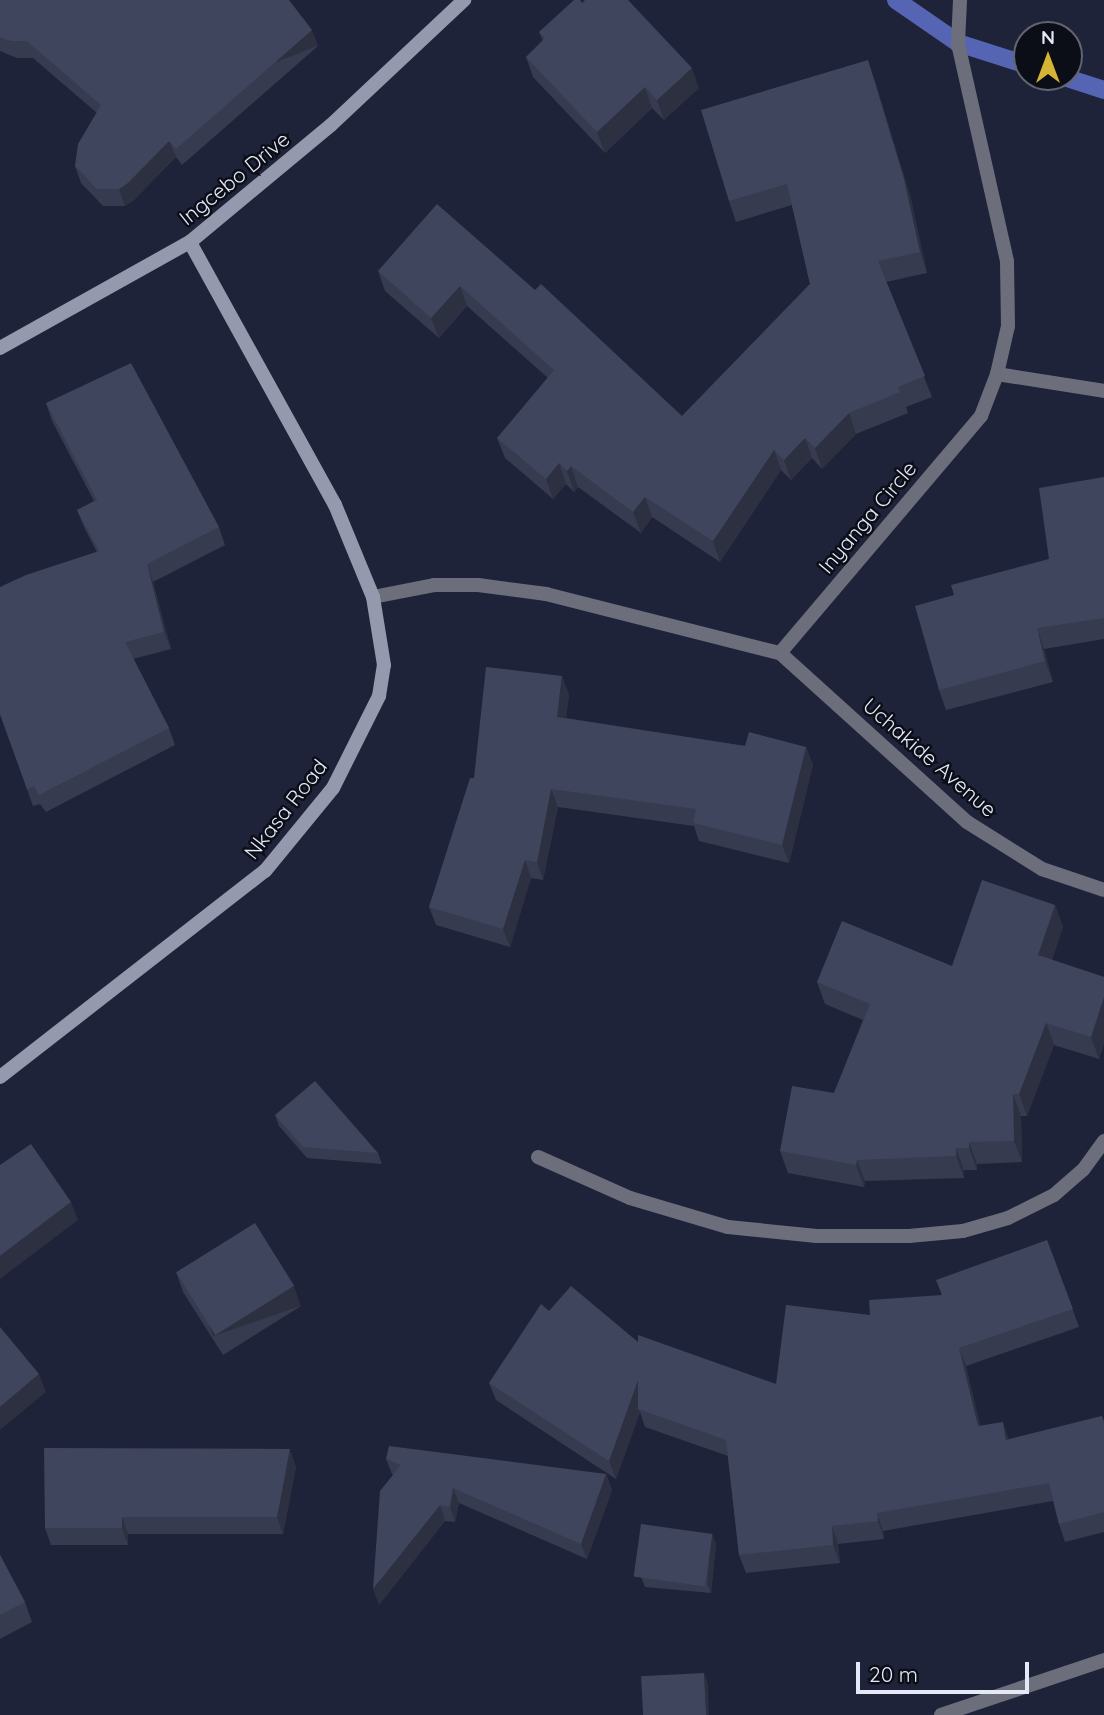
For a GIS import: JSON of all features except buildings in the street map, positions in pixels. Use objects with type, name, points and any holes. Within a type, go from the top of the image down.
[{"type":"street","name":"Ingcebo Drive","points":[[0,348],[190,242],[331,125],[464,0]]},
{"type":"street","name":"Inyanga Circle","points":[[780,653],[981,416],[997,374],[1008,327],[1007,261],[958,43],[960,0]]},
{"type":"street","name":"Nkasa Road","points":[[0,1077],[244,890],[333,788],[373,713],[382,684],[384,665],[373,597],[335,505],[190,242]]},
{"type":"street","points":[[997,374],[1104,390]]},
{"type":"street","points":[[373,597],[434,585],[478,585],[546,594],[780,653]]},
{"type":"street","name":"Uchakide Avenue","points":[[780,653],[967,822],[1042,869],[1104,890]]},
{"type":"street","points":[[538,1157],[687,1218],[817,1236],[909,1236],[963,1231],[1008,1218],[1054,1195],[1083,1170],[1104,1141]]},
{"type":"street","points":[[941,1715],[1104,1660]]},
{"type":"waterway","points":[[896,0],[958,43],[1013,61]]},
{"type":"waterway","points":[[1083,83],[1104,90]]}]
